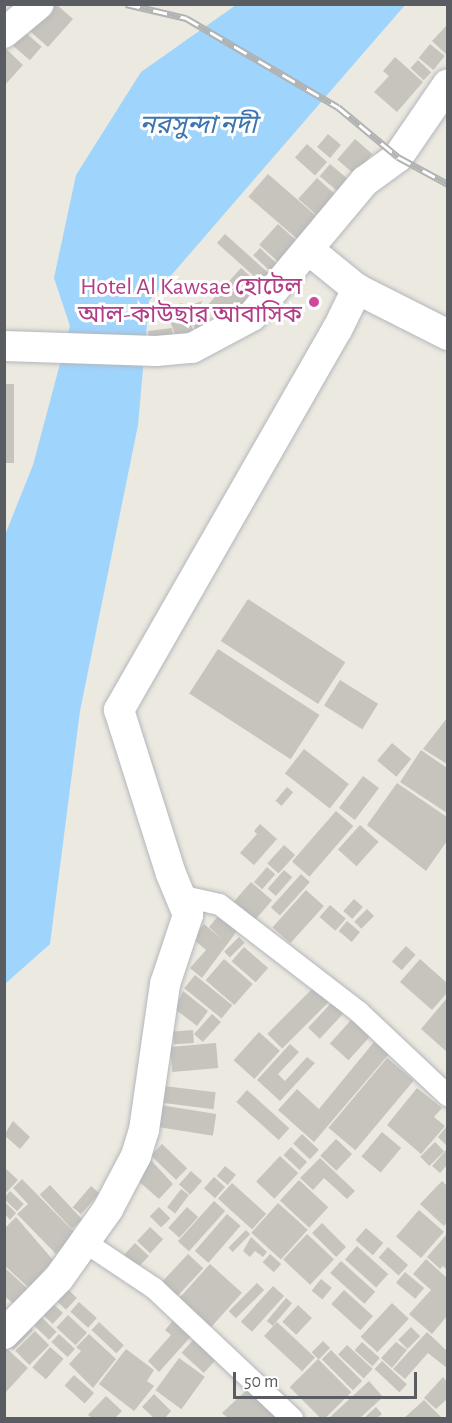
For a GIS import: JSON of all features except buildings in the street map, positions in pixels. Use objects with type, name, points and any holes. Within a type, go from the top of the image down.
[{"type":"street","points":[[4,33],[39,4]]},
{"type":"street","points":[[19,346],[156,351],[192,348],[252,316],[365,181],[398,158],[447,84]]},
{"type":"street","points":[[309,250],[357,289],[447,335]]},
{"type":"street","points":[[4,1334],[59,1278],[108,1209],[136,1156],[144,1130],[165,984],[188,915],[179,895],[119,711],[337,330],[357,289]]},
{"type":"street","points":[[179,895],[219,904],[359,1012],[447,1096]]},
{"type":"street","points":[[85,1242],[154,1288],[292,1419]]},
{"type":"water","name":"নরসুন্দা নদী","points":[[236,5],[405,5],[149,301],[138,425],[80,711],[50,944],[5,984],[5,535],[33,465],[70,326],[54,278],[76,175],[141,72]]},
{"type":"railway","points":[[126,4],[186,18],[338,107],[398,157],[448,184]]},
{"type":"place","name":"Hotel Al Kawsae হোটেল আল-কাউছার আবাসিক","points":[[314,302]]}]
